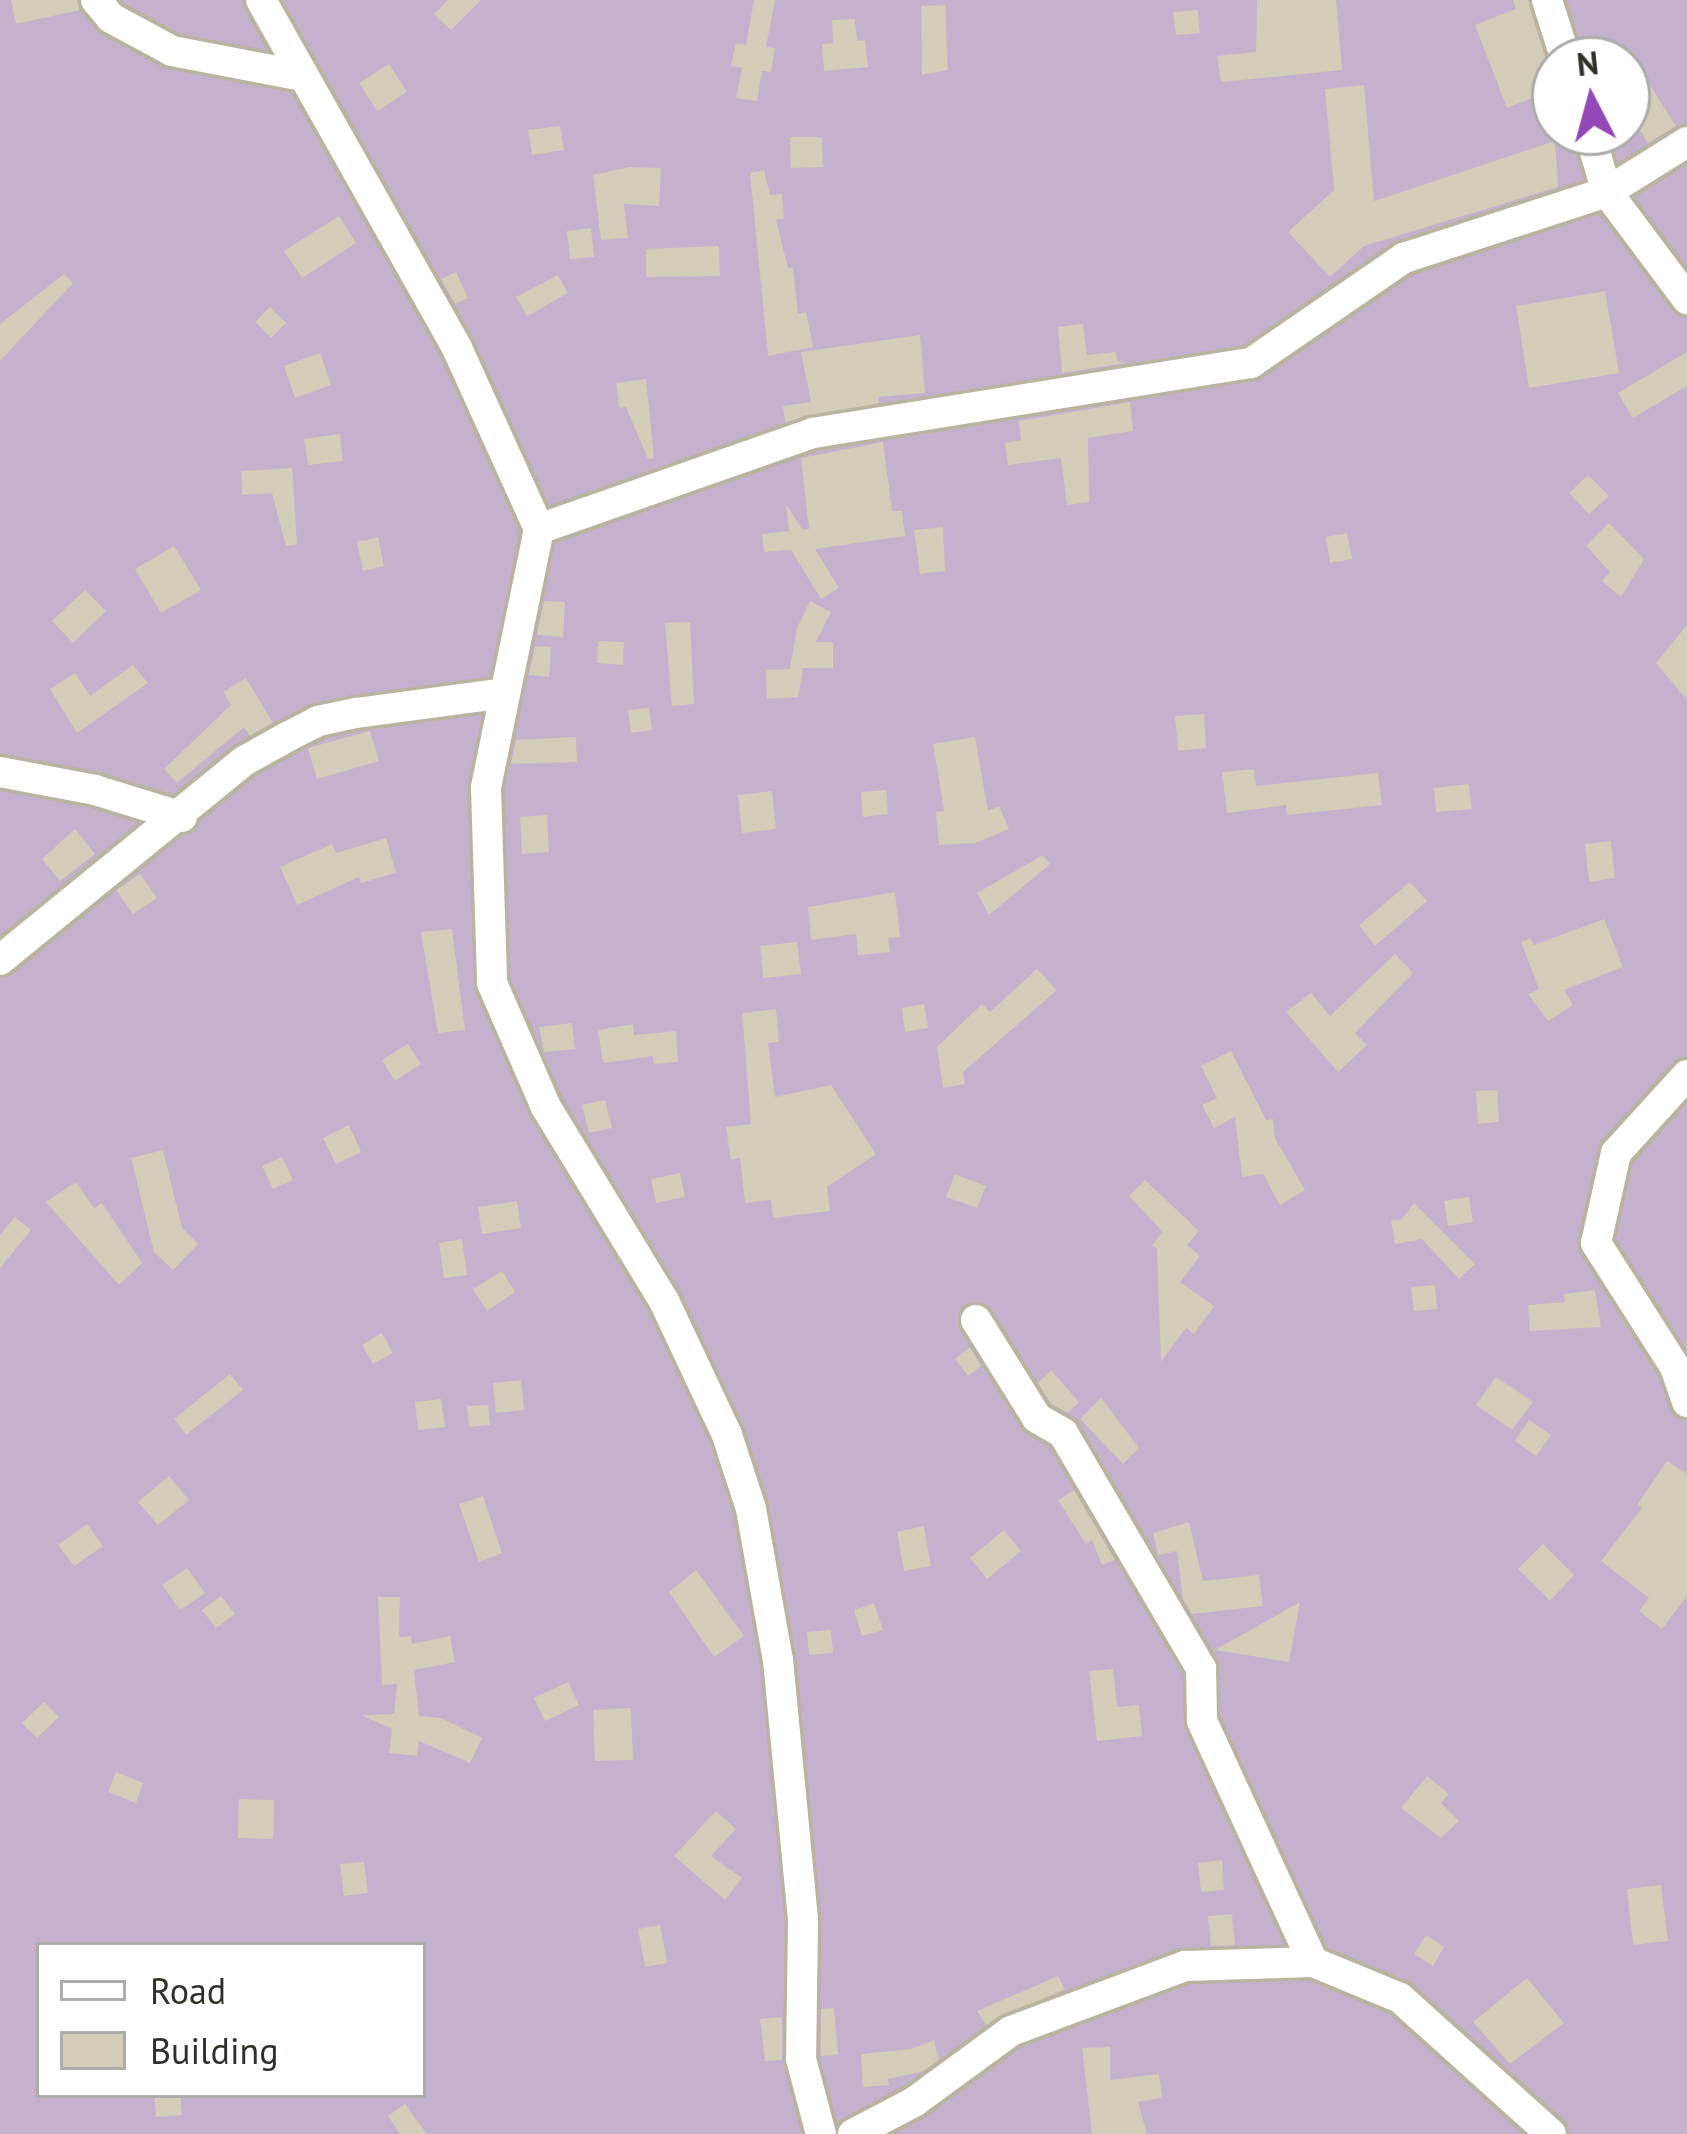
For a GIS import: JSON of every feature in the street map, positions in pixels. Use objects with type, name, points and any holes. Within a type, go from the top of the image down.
[{"type":"street","points":[[96,0],[111,18],[172,51],[303,76]]},
{"type":"street","points":[[261,0],[458,348],[539,529],[486,788],[492,983],[546,1107],[664,1301],[727,1436],[751,1509],[778,1660],[803,1922],[800,2059],[821,2134]]},
{"type":"street","points":[[1547,0],[1558,36]]},
{"type":"street","points":[[539,529],[812,433],[1251,363],[1404,258],[1607,192],[1687,142]]},
{"type":"street","points":[[1596,156],[1607,192],[1687,299]]},
{"type":"street","points":[[0,960],[117,860],[182,817],[244,761],[318,721],[506,693]]},
{"type":"street","points":[[0,772],[95,790],[182,817]]},
{"type":"street","points":[[1687,1075],[1616,1153],[1596,1243],[1676,1367],[1687,1402]]},
{"type":"street","points":[[976,1320],[1037,1418],[1063,1432],[1201,1668],[1202,1721],[1313,1962]]},
{"type":"street","points":[[853,2134],[914,2102],[1011,2031],[1185,1966],[1313,1962],[1400,1998],[1551,2134]]},
{"type":"shaded area","points":[[0,0],[1687,0],[1687,2134],[0,2134]]},
{"type":"building","points":[[11,0],[77,0],[80,10],[16,24]]},
{"type":"building","points":[[448,0],[481,0],[451,30],[434,14]]},
{"type":"building","points":[[754,0],[775,0],[766,47],[775,48],[771,72],[762,71],[757,101],[736,98],[742,68],[731,66],[736,43],[746,45]]},
{"type":"building","points":[[1257,0],[1336,0],[1342,70],[1221,82],[1217,56],[1256,52]]},
{"type":"building","points":[[1513,0],[1528,0],[1539,36],[1531,36],[1531,98],[1507,108],[1475,25],[1516,9]]},
{"type":"building","points":[[945,5],[948,70],[922,75],[921,6]]},
{"type":"building","points":[[1198,10],[1200,33],[1176,35],[1173,12]]},
{"type":"building","points":[[855,19],[857,41],[865,40],[868,67],[824,71],[822,44],[833,43],[832,20]]},
{"type":"building","points":[[389,64],[407,92],[377,111],[359,83]]},
{"type":"building","points":[[1364,85],[1374,201],[1531,149],[1531,156],[1556,156],[1558,187],[1364,246],[1330,277],[1288,232],[1334,190],[1325,89]]},
{"type":"building","points":[[1651,87],[1676,126],[1651,141]]},
{"type":"building","points":[[560,126],[564,150],[532,155],[528,130]]},
{"type":"building","points":[[790,137],[822,137],[823,167],[791,168]]},
{"type":"building","points":[[629,167],[661,168],[659,206],[624,204],[628,238],[601,240],[593,175]]},
{"type":"building","points":[[764,170],[770,195],[782,194],[784,219],[776,220],[788,268],[793,267],[798,314],[806,312],[813,347],[768,356],[750,173]]},
{"type":"building","points":[[339,216],[356,243],[302,278],[284,251]]},
{"type":"building","points":[[591,228],[594,257],[570,259],[567,231]]},
{"type":"building","points":[[719,246],[720,276],[646,277],[646,249]]},
{"type":"building","points":[[456,272],[468,298],[455,304],[441,279]]},
{"type":"building","points":[[64,274],[73,283],[0,361],[0,324]]},
{"type":"building","points":[[558,275],[568,293],[527,316],[516,297]]},
{"type":"building","points":[[1605,291],[1619,373],[1529,388],[1516,306]]},
{"type":"building","points":[[270,307],[286,323],[271,338],[255,322]]},
{"type":"building","points":[[1083,324],[1087,355],[1116,352],[1117,361],[1126,363],[1062,373],[1058,327]]},
{"type":"building","points":[[920,335],[925,393],[878,397],[879,403],[785,422],[783,406],[811,402],[801,352]]},
{"type":"building","points":[[1687,352],[1687,386],[1633,418],[1618,393]]},
{"type":"building","points":[[320,353],[331,385],[295,398],[284,366]]},
{"type":"building","points":[[646,379],[654,458],[648,459],[626,407],[619,408],[616,383]]},
{"type":"building","points":[[1130,402],[1133,431],[1088,438],[1089,502],[1067,505],[1061,458],[1008,465],[1005,443],[1021,440],[1019,421]]},
{"type":"building","points":[[340,434],[343,461],[308,465],[304,439]]},
{"type":"building","points":[[883,442],[892,511],[902,511],[905,536],[815,549],[839,588],[821,599],[791,550],[764,552],[762,534],[789,531],[786,504],[802,529],[809,529],[801,458]]},
{"type":"building","points":[[292,468],[297,544],[286,546],[272,493],[242,495],[241,471]]},
{"type":"building","points":[[1588,475],[1609,496],[1589,514],[1569,493]]},
{"type":"building","points":[[1609,523],[1644,559],[1621,597],[1602,581],[1610,572],[1586,546]]},
{"type":"building","points":[[943,527],[945,571],[920,574],[914,530]]},
{"type":"building","points":[[1347,533],[1352,559],[1330,563],[1326,537]]},
{"type":"building","points":[[378,537],[384,566],[363,571],[357,542]]},
{"type":"building","points":[[174,546],[201,590],[161,613],[135,569]]},
{"type":"building","points":[[85,590],[106,611],[73,643],[52,621]]},
{"type":"building","points":[[544,601],[565,602],[563,637],[537,635]]},
{"type":"building","points":[[810,601],[831,612],[816,642],[833,642],[833,668],[803,668],[798,697],[767,699],[766,670],[790,669],[797,628]]},
{"type":"building","points":[[690,622],[694,704],[672,706],[665,623]]},
{"type":"building","points":[[1687,625],[1687,700],[1656,663]]},
{"type":"building","points":[[598,641],[624,642],[623,665],[597,663]]},
{"type":"building","points":[[535,646],[551,647],[549,677],[529,675]]},
{"type":"building","points":[[133,665],[148,683],[77,733],[50,689],[75,673],[90,696]]},
{"type":"building","points":[[246,678],[273,723],[250,736],[244,727],[177,783],[164,769],[231,705],[223,692]]},
{"type":"building","points":[[649,708],[652,730],[631,733],[628,710]]},
{"type":"building","points":[[1204,714],[1206,748],[1178,751],[1175,716]]},
{"type":"building","points":[[370,731],[379,761],[317,779],[308,748]]},
{"type":"building","points":[[576,737],[577,762],[511,764],[516,740]]},
{"type":"building","points":[[975,737],[988,811],[999,806],[1009,829],[975,843],[939,845],[936,812],[944,811],[933,744]]},
{"type":"building","points":[[1254,769],[1256,786],[1378,773],[1382,805],[1287,815],[1286,805],[1227,813],[1222,772]]},
{"type":"building","points":[[1469,784],[1472,809],[1436,812],[1434,788]]},
{"type":"building","points":[[886,790],[888,814],[863,817],[861,792]]},
{"type":"building","points":[[772,791],[776,829],[742,833],[738,795]]},
{"type":"building","points":[[547,815],[549,852],[522,854],[520,817]]},
{"type":"building","points":[[75,829],[95,854],[60,881],[42,859]]},
{"type":"building","points":[[386,838],[396,873],[361,883],[359,877],[297,905],[280,867],[332,844],[336,853]]},
{"type":"building","points":[[1611,841],[1615,878],[1589,882],[1585,844]]},
{"type":"building","points":[[1043,855],[1050,864],[989,915],[977,893]]},
{"type":"building","points":[[140,874],[157,898],[133,914],[116,890]]},
{"type":"building","points":[[1410,882],[1427,901],[1375,946],[1359,925]]},
{"type":"building","points":[[895,892],[900,937],[888,938],[890,952],[858,955],[856,934],[811,940],[808,907]]},
{"type":"building","points":[[1604,919],[1623,967],[1564,990],[1573,1005],[1548,1021],[1528,994],[1539,989],[1521,942],[1530,938],[1534,945]]},
{"type":"building","points":[[452,929],[465,1030],[438,1033],[421,932]]},
{"type":"building","points":[[797,942],[801,974],[763,978],[760,946]]},
{"type":"building","points":[[1395,954],[1413,973],[1355,1033],[1367,1045],[1338,1072],[1286,1012],[1311,993],[1330,1016]]},
{"type":"building","points":[[1037,969],[1057,990],[963,1072],[965,1084],[943,1088],[937,1047],[982,1004],[990,1012]]},
{"type":"building","points":[[924,1004],[928,1028],[905,1032],[902,1008]]},
{"type":"building","points":[[776,1009],[779,1042],[768,1043],[775,1097],[831,1085],[876,1154],[827,1187],[830,1211],[773,1218],[771,1200],[745,1203],[740,1158],[731,1160],[726,1127],[751,1124],[742,1013]]},
{"type":"building","points":[[572,1023],[575,1049],[544,1052],[539,1027]]},
{"type":"building","points":[[633,1024],[634,1035],[676,1031],[678,1062],[654,1064],[653,1056],[603,1063],[598,1030]]},
{"type":"building","points":[[408,1044],[421,1064],[395,1081],[382,1060]]},
{"type":"building","points":[[1231,1051],[1266,1120],[1273,1119],[1275,1138],[1305,1190],[1280,1205],[1263,1174],[1242,1177],[1235,1117],[1214,1128],[1202,1105],[1217,1098],[1201,1066]]},
{"type":"building","points":[[1497,1090],[1499,1122],[1478,1124],[1476,1091]]},
{"type":"building","points":[[605,1100],[612,1128],[589,1133],[582,1105]]},
{"type":"building","points":[[349,1125],[361,1152],[336,1164],[323,1138]]},
{"type":"building","points":[[163,1150],[182,1228],[198,1244],[173,1270],[154,1252],[131,1158]]},
{"type":"building","points":[[282,1157],[293,1180],[273,1189],[262,1166]]},
{"type":"building","points":[[680,1173],[685,1197],[656,1203],[651,1179]]},
{"type":"building","points":[[955,1174],[986,1186],[977,1208],[946,1197]]},
{"type":"building","points":[[1145,1180],[1199,1231],[1187,1245],[1200,1256],[1180,1282],[1214,1306],[1194,1334],[1186,1328],[1161,1362],[1157,1249],[1152,1245],[1163,1232],[1129,1196]]},
{"type":"building","points":[[76,1182],[94,1208],[102,1203],[142,1263],[119,1285],[46,1202]]},
{"type":"building","points":[[1469,1197],[1473,1222],[1448,1226],[1444,1201]]},
{"type":"building","points":[[517,1201],[521,1228],[482,1234],[478,1207]]},
{"type":"building","points":[[1414,1203],[1475,1264],[1459,1279],[1422,1239],[1395,1244],[1391,1221],[1402,1219]]},
{"type":"building","points":[[15,1217],[31,1230],[0,1268],[0,1235]]},
{"type":"building","points":[[462,1239],[467,1275],[444,1278],[439,1243]]},
{"type":"building","points":[[502,1271],[515,1292],[487,1311],[473,1289]]},
{"type":"building","points":[[1435,1285],[1437,1309],[1414,1311],[1411,1287]]},
{"type":"building","points":[[1595,1290],[1601,1327],[1530,1331],[1528,1305],[1565,1302],[1564,1294]]},
{"type":"building","points":[[382,1333],[393,1353],[373,1364],[362,1345]]},
{"type":"building","points":[[970,1347],[981,1366],[968,1376],[955,1359]]},
{"type":"building","points":[[1051,1370],[1079,1402],[1068,1413],[1051,1404],[1038,1383]]},
{"type":"building","points":[[230,1374],[243,1390],[186,1435],[174,1419]]},
{"type":"building","points":[[1496,1377],[1533,1402],[1512,1430],[1476,1405]]},
{"type":"building","points":[[521,1380],[524,1410],[496,1413],[493,1383]]},
{"type":"building","points":[[1101,1398],[1139,1448],[1123,1464],[1080,1419]]},
{"type":"building","points":[[441,1399],[445,1427],[418,1430],[415,1402]]},
{"type":"building","points":[[488,1405],[490,1425],[469,1427],[467,1406]]},
{"type":"building","points":[[1529,1420],[1551,1435],[1536,1456],[1515,1441]]},
{"type":"building","points":[[1667,1461],[1687,1474],[1687,1596],[1662,1629],[1639,1611],[1649,1598],[1601,1561],[1642,1508],[1637,1505]]},
{"type":"building","points":[[169,1476],[189,1500],[158,1525],[138,1502]]},
{"type":"building","points":[[1074,1490],[1115,1560],[1102,1565],[1092,1540],[1086,1544],[1058,1500]]},
{"type":"building","points":[[483,1496],[502,1553],[479,1562],[459,1504]]},
{"type":"building","points":[[1189,1522],[1203,1581],[1259,1575],[1263,1606],[1192,1614],[1183,1599],[1177,1551],[1158,1555],[1153,1533]]},
{"type":"building","points":[[87,1524],[103,1546],[74,1566],[58,1545]]},
{"type":"building","points":[[924,1526],[931,1566],[904,1571],[897,1532]]},
{"type":"building","points":[[1004,1530],[1021,1551],[987,1579],[970,1558]]},
{"type":"building","points":[[1543,1544],[1574,1575],[1550,1601],[1518,1569]]},
{"type":"building","points":[[187,1568],[205,1593],[180,1610],[162,1585]]},
{"type":"building","points":[[696,1570],[744,1636],[714,1657],[669,1592]]},
{"type":"building","points":[[221,1596],[235,1614],[216,1628],[202,1610]]},
{"type":"building","points":[[378,1597],[400,1597],[399,1637],[411,1636],[412,1644],[450,1636],[455,1662],[414,1670],[419,1716],[441,1718],[482,1738],[470,1763],[419,1741],[417,1756],[389,1753],[392,1729],[361,1715],[394,1714],[397,1684],[382,1685]]},
{"type":"building","points":[[1300,1602],[1289,1662],[1215,1650]]},
{"type":"building","points":[[874,1603],[883,1630],[862,1636],[854,1610]]},
{"type":"building","points":[[831,1630],[833,1653],[809,1655],[807,1632]]},
{"type":"building","points":[[1113,1669],[1117,1707],[1139,1705],[1142,1736],[1097,1741],[1089,1671]]},
{"type":"building","points":[[568,1682],[579,1705],[545,1721],[534,1698]]},
{"type":"building","points":[[44,1702],[59,1717],[37,1738],[22,1723]]},
{"type":"building","points":[[631,1708],[633,1760],[595,1761],[593,1710]]},
{"type":"building","points":[[116,1772],[143,1783],[136,1803],[108,1792]]},
{"type":"building","points":[[1427,1776],[1449,1794],[1441,1803],[1459,1821],[1441,1838],[1401,1808]]},
{"type":"building","points":[[239,1799],[274,1800],[273,1839],[238,1838]]},
{"type":"building","points":[[716,1811],[736,1829],[711,1856],[742,1878],[725,1900],[674,1856]]},
{"type":"building","points":[[1222,1860],[1224,1890],[1201,1892],[1198,1863]]},
{"type":"building","points":[[364,1862],[368,1893],[344,1896],[340,1864]]},
{"type":"building","points":[[1661,1885],[1668,1941],[1633,1945],[1627,1889]]},
{"type":"building","points":[[1232,1914],[1235,1945],[1211,1946],[1208,1916]]},
{"type":"building","points":[[660,1925],[667,1963],[645,1967],[638,1929]]},
{"type":"building","points":[[1426,1935],[1444,1947],[1433,1966],[1414,1954]]},
{"type":"building","points":[[1058,1976],[1065,1989],[986,2025],[977,2011]]},
{"type":"building","points":[[1527,1978],[1564,2023],[1510,2064],[1473,2022]]},
{"type":"building","points":[[834,2008],[838,2055],[821,2056],[821,2009]]},
{"type":"building","points":[[782,2017],[782,2060],[765,2061],[760,2019]]},
{"type":"building","points":[[934,2040],[939,2060],[924,2071],[888,2079],[889,2085],[863,2087],[861,2054],[911,2049]]},
{"type":"building","points":[[1110,2047],[1110,2080],[1159,2074],[1162,2098],[1138,2102],[1147,2134],[1092,2134],[1082,2048]]},
{"type":"building","points":[[154,2098],[180,2098],[182,2115],[156,2117]]},
{"type":"building","points":[[405,2104],[427,2134],[400,2134],[388,2116]]}]
